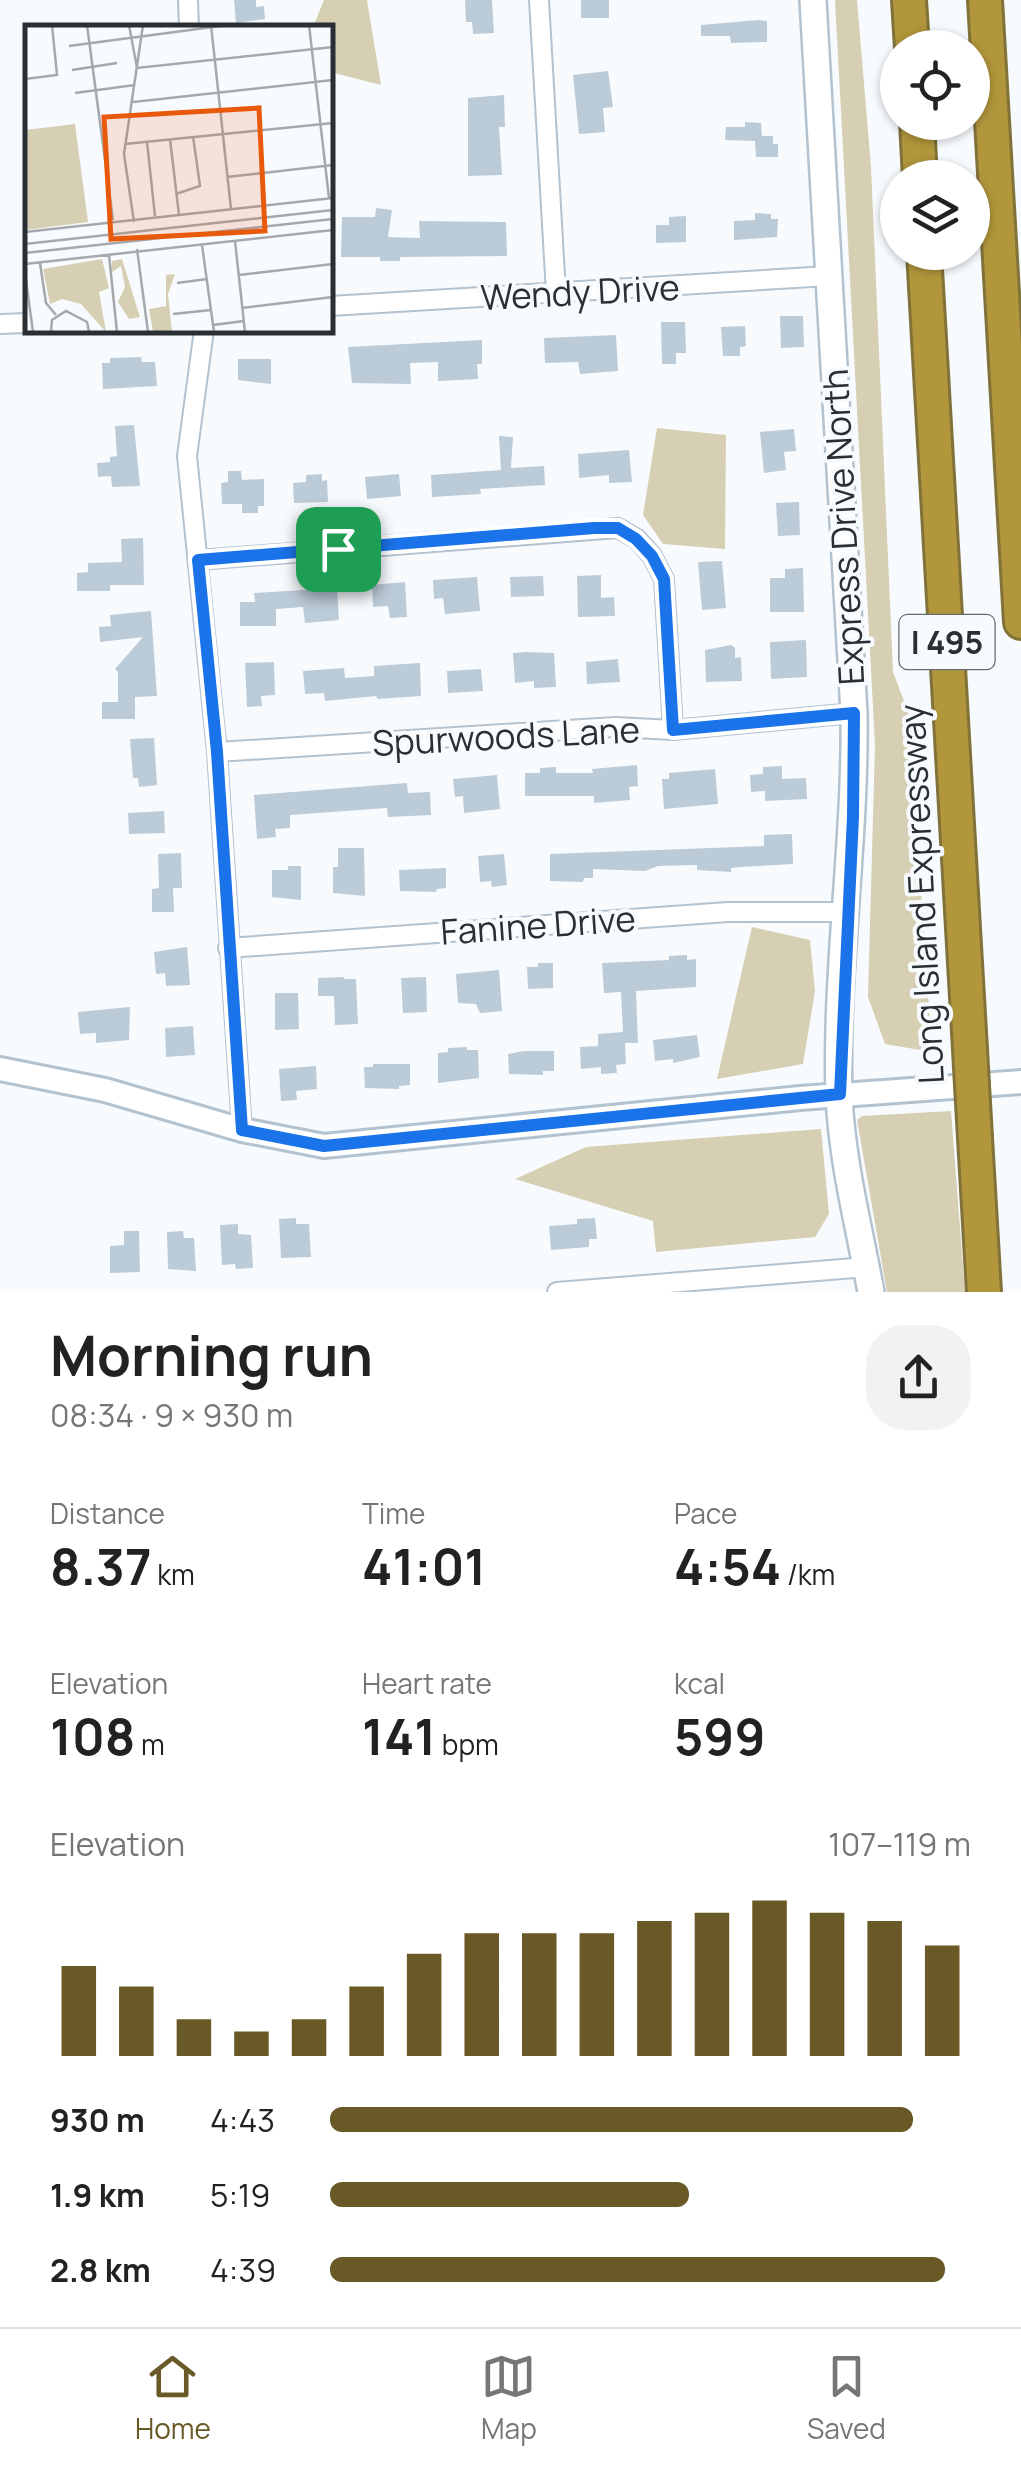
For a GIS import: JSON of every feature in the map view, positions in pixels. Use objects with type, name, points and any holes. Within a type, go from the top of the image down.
[{"type":"highway","points":[[910,0],[911,30]]},
{"type":"highway","name":"I 495","points":[[985,0],[1021,622]]},
{"type":"highway","name":"Long Island Expressway","points":[[925,270],[984,1292]]},
{"type":"main road","name":"Express Drive North","points":[[813,0],[854,713],[855,772],[840,1094],[844,1142],[869,1280]]},
{"type":"street","points":[[188,0],[189,25]]},
{"type":"street","points":[[540,0],[556,294]]},
{"type":"street","name":"Wendy Drive","points":[[332,306],[829,276]]},
{"type":"street","points":[[0,324],[25,323]]},
{"type":"street","points":[[204,332],[186,456],[217,752],[242,1130]]},
{"type":"street","points":[[198,560],[618,528],[652,556],[664,579],[673,730]]},
{"type":"street","name":"Spurwoods Lane","points":[[217,752],[615,727],[673,730],[854,713]]},
{"type":"street","name":"Fanine Drive","points":[[228,948],[728,912],[848,912]]},
{"type":"street","points":[[0,1069],[104,1090],[242,1130],[324,1146],[840,1094],[1021,1082]]},
{"type":"street","points":[[557,1292],[869,1280]]},
{"type":"shaded area","points":[[324,0],[367,0],[381,85],[332,73],[332,25],[314,25]]},
{"type":"shaded area","points":[[835,0],[857,0],[871,167],[893,672],[909,714],[930,1023],[926,1051],[885,1044],[868,997],[875,745]]},
{"type":"shaded area","points":[[657,428],[726,435],[725,549],[663,544],[643,515]]},
{"type":"shaded area","points":[[752,927],[810,940],[815,991],[803,1064],[717,1079]]},
{"type":"shaded area","points":[[951,1111],[965,1292],[887,1292],[857,1120],[862,1116]]},
{"type":"shaded area","points":[[821,1129],[829,1214],[815,1237],[656,1252],[653,1221],[515,1179],[586,1147]]},
{"type":"building","points":[[234,0],[256,0],[256,7],[264,6],[265,19],[236,23]]},
{"type":"building","points":[[465,0],[492,0],[494,33],[473,34],[472,22],[466,22]]},
{"type":"building","points":[[581,0],[609,0],[609,18],[581,18]]},
{"type":"building","points":[[767,21],[767,42],[731,43],[730,36],[701,36],[701,25]]},
{"type":"building","points":[[608,71],[613,107],[603,108],[605,132],[579,134],[573,75]]},
{"type":"building","points":[[504,95],[505,127],[499,127],[502,175],[468,176],[468,98]]},
{"type":"building","points":[[745,122],[761,123],[762,136],[773,136],[773,144],[778,144],[778,157],[756,157],[755,141],[725,140],[726,127],[745,127]]},
{"type":"building","points":[[376,208],[392,210],[388,237],[420,238],[419,221],[506,222],[507,256],[400,257],[400,261],[341,257],[342,217],[375,217]]},
{"type":"building","points":[[755,213],[771,214],[771,219],[778,219],[777,237],[734,240],[734,221],[755,220]]},
{"type":"building","points":[[686,216],[686,242],[656,243],[656,225],[669,225],[669,217]]},
{"type":"building","points":[[780,316],[803,316],[804,347],[781,348]]},
{"type":"building","points":[[661,322],[685,322],[686,353],[676,353],[676,364],[662,364]]},
{"type":"building","points":[[745,326],[746,346],[740,347],[740,356],[723,356],[721,327]]},
{"type":"building","points":[[616,335],[618,371],[580,374],[578,362],[545,363],[544,338]]},
{"type":"building","points":[[482,340],[478,379],[438,381],[438,362],[410,363],[411,384],[352,383],[348,347]]},
{"type":"building","points":[[141,357],[142,362],[155,362],[157,386],[103,389],[102,363],[110,363],[110,358]]},
{"type":"building","points":[[238,359],[271,359],[271,384],[238,380]]},
{"type":"building","points":[[134,425],[140,486],[112,487],[111,476],[98,477],[97,463],[110,462],[110,457],[117,456],[115,426]]},
{"type":"building","points":[[794,429],[796,451],[784,452],[786,470],[764,473],[760,432]]},
{"type":"building","points":[[499,436],[513,437],[511,468],[544,466],[545,485],[432,497],[431,475],[501,470]]},
{"type":"building","points":[[629,450],[632,482],[609,483],[609,475],[579,478],[578,454]]},
{"type":"building","points":[[228,471],[241,471],[242,480],[264,479],[264,506],[258,506],[258,513],[242,513],[242,504],[222,504],[221,483],[228,482]]},
{"type":"building","points":[[322,474],[322,481],[327,480],[328,502],[294,503],[293,483],[306,482],[306,475]]},
{"type":"building","points":[[399,474],[401,496],[367,499],[365,477]]},
{"type":"building","points":[[799,502],[800,535],[778,536],[776,503]]},
{"type":"building","points":[[143,538],[144,585],[110,585],[110,591],[77,591],[77,573],[88,572],[88,563],[122,562],[121,539]]},
{"type":"building","points":[[722,561],[726,608],[702,610],[698,562]]},
{"type":"building","points":[[803,568],[804,612],[770,612],[770,578],[785,578],[785,569]]},
{"type":"building","points":[[601,575],[601,598],[614,597],[615,616],[578,617],[577,576]]},
{"type":"building","points":[[543,576],[544,596],[511,597],[510,577]]},
{"type":"building","points":[[477,577],[480,611],[445,614],[443,598],[434,599],[433,580]]},
{"type":"building","points":[[405,582],[407,617],[390,618],[388,606],[373,607],[372,585]]},
{"type":"building","points":[[337,588],[339,620],[305,623],[303,607],[276,609],[276,626],[240,626],[240,602],[255,602],[254,593]]},
{"type":"building","points":[[151,611],[157,696],[135,697],[135,719],[102,719],[102,702],[118,702],[115,669],[143,637],[100,642],[99,627],[111,626],[110,615]]},
{"type":"building","points":[[806,640],[807,677],[771,679],[770,642]]},
{"type":"building","points":[[731,645],[735,658],[741,657],[742,681],[706,682],[705,650]]},
{"type":"building","points":[[513,653],[554,653],[556,687],[534,688],[534,681],[515,683]]},
{"type":"building","points":[[618,659],[620,682],[587,684],[586,662]]},
{"type":"building","points":[[274,662],[275,695],[261,696],[262,706],[247,707],[245,663]]},
{"type":"building","points":[[420,663],[421,696],[325,701],[324,693],[305,694],[303,671],[344,668],[345,678],[374,676],[374,666]]},
{"type":"building","points":[[481,669],[483,691],[448,693],[447,671]]},
{"type":"building","points":[[154,738],[157,785],[139,787],[138,778],[133,778],[130,739]]},
{"type":"building","points":[[637,765],[638,786],[629,787],[630,800],[594,803],[594,796],[525,796],[525,773],[540,773],[540,768],[556,767],[556,773],[593,773],[592,769]]},
{"type":"building","points":[[782,766],[782,779],[806,778],[807,799],[765,801],[765,791],[751,792],[750,775],[763,774],[763,767]]},
{"type":"building","points":[[715,769],[718,804],[664,809],[662,779],[669,779],[669,773]]},
{"type":"building","points":[[497,775],[500,809],[464,813],[463,796],[455,797],[453,779]]},
{"type":"building","points":[[407,783],[408,793],[430,792],[431,815],[388,817],[387,808],[290,815],[290,828],[275,829],[276,837],[257,839],[254,795]]},
{"type":"building","points":[[164,811],[165,833],[129,834],[128,813]]},
{"type":"building","points":[[792,834],[793,864],[731,868],[731,872],[697,870],[697,865],[658,866],[645,871],[593,869],[593,878],[584,878],[583,882],[550,881],[550,854],[764,846],[764,835]]},
{"type":"building","points":[[338,848],[364,848],[365,896],[333,893]]},
{"type":"building","points":[[181,853],[182,888],[173,888],[174,912],[152,912],[152,889],[159,888],[158,854]]},
{"type":"building","points":[[504,854],[507,885],[492,887],[491,881],[480,882],[478,856]]},
{"type":"building","points":[[288,866],[301,866],[301,900],[272,897],[272,870],[288,870]]},
{"type":"building","points":[[446,868],[446,888],[436,892],[400,891],[399,870]]},
{"type":"building","points":[[187,947],[190,985],[166,986],[165,973],[156,974],[154,952]]},
{"type":"building","points":[[687,955],[687,960],[696,959],[696,987],[636,991],[638,1043],[625,1043],[626,1064],[616,1065],[617,1073],[601,1074],[601,1067],[581,1069],[580,1047],[598,1046],[598,1034],[623,1032],[621,992],[604,993],[602,963],[669,960],[669,956]]},
{"type":"building","points":[[538,963],[553,963],[553,988],[528,989],[527,967],[538,967]]},
{"type":"building","points":[[499,970],[502,1011],[480,1013],[476,1004],[458,1003],[456,974]]},
{"type":"building","points":[[426,977],[427,1012],[403,1013],[401,978]]},
{"type":"building","points":[[318,978],[356,979],[358,1024],[335,1025],[334,996],[318,996]]},
{"type":"building","points":[[275,993],[298,993],[299,1029],[275,1030]]},
{"type":"building","points":[[130,1007],[129,1040],[96,1043],[96,1033],[80,1034],[78,1012]]},
{"type":"building","points":[[193,1026],[195,1055],[166,1057],[165,1028]]},
{"type":"building","points":[[697,1035],[700,1057],[673,1063],[673,1059],[655,1061],[653,1040]]},
{"type":"building","points":[[467,1047],[478,1050],[479,1078],[438,1083],[438,1053]]},
{"type":"building","points":[[554,1051],[554,1071],[543,1071],[543,1075],[509,1074],[508,1054]]},
{"type":"building","points":[[410,1064],[410,1085],[399,1089],[365,1088],[364,1067]]},
{"type":"building","points":[[316,1066],[317,1089],[296,1091],[297,1100],[281,1101],[279,1069]]},
{"type":"building","points":[[296,1218],[296,1224],[309,1224],[311,1257],[281,1258],[279,1219]]},
{"type":"building","points":[[595,1218],[597,1239],[589,1239],[589,1247],[551,1250],[549,1226]]},
{"type":"building","points":[[238,1224],[238,1234],[251,1235],[253,1268],[222,1265],[220,1225]]},
{"type":"building","points":[[124,1231],[139,1231],[140,1272],[110,1273],[110,1246],[124,1245]]},
{"type":"building","points":[[183,1231],[184,1238],[194,1238],[196,1271],[168,1269],[167,1232]]},
{"type":"route","points":[[618,528],[652,556],[664,579],[673,730],[854,713],[855,772],[840,1094],[324,1146],[242,1130],[217,752],[198,560],[338,549],[618,528]]}]
